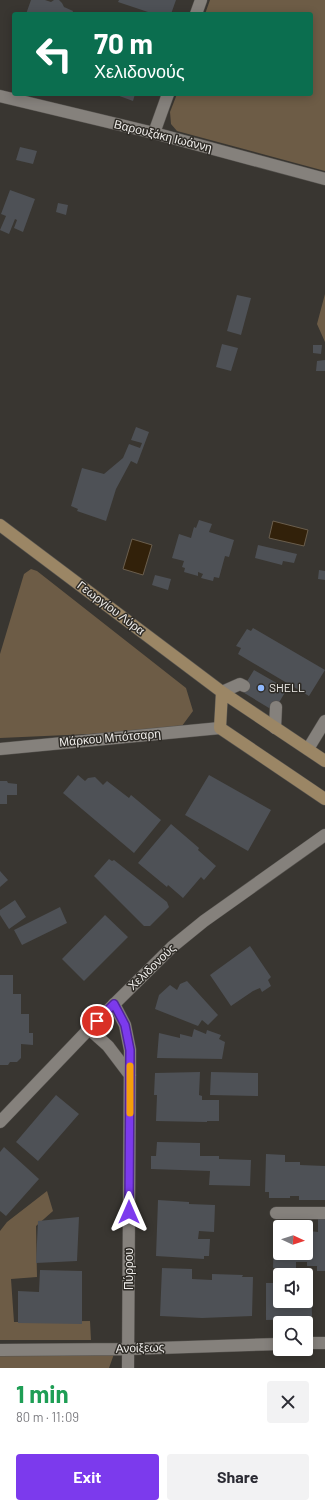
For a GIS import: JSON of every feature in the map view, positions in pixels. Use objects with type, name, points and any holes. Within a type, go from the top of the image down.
[{"type":"main road","name":"Γεωργίου Λύρα","points":[[0,525],[222,692],[325,761]]},
{"type":"main road","points":[[222,692],[220,728],[325,799]]},
{"type":"street","points":[[197,12],[201,0]]},
{"type":"street","name":"Βαρουξάκη Ιωάννη","points":[[0,96],[154,133],[325,179]]},
{"type":"street","points":[[154,133],[167,96]]},
{"type":"street","points":[[222,692],[240,684],[244,686]]},
{"type":"street","points":[[275,728],[276,707]]},
{"type":"street","points":[[308,749],[325,721]]},
{"type":"street","name":"Μάρκου Μπότσαρη","points":[[0,748],[220,728]]},
{"type":"street","name":"Χελιδονούς","points":[[0,1122],[89,1029],[172,947],[204,921],[325,836]]},
{"type":"street","name":"Πύρρου","points":[[114,1004],[125,1025],[130,1050],[128,1368]]},
{"type":"street","points":[[89,1029],[108,1046],[130,1075]]},
{"type":"street","points":[[276,1213],[325,1213]]},
{"type":"street","points":[[313,1343],[325,1343]]},
{"type":"street","name":"Ανοίξεως","points":[[0,1350],[128,1349],[273,1344]]},
{"type":"shaded area","points":[[210,0],[325,0],[325,171],[177,131],[171,124],[170,112],[176,96],[313,96],[313,12],[206,12]]},
{"type":"shaded area","points":[[325,294],[325,342],[317,324]]},
{"type":"shaded area","points":[[273,521],[308,530],[304,546],[269,538]]},
{"type":"shaded area","points":[[132,539],[152,545],[143,575],[123,569]]},
{"type":"shaded area","points":[[31,569],[37,571],[186,688],[193,711],[179,730],[0,738],[0,654],[24,574]]},
{"type":"shaded area","points":[[47,1191],[53,1211],[36,1226],[37,1277],[11,1279],[14,1322],[90,1321],[91,1340],[0,1340],[0,1231],[7,1222]]},
{"type":"shaded area","points":[[114,1354],[109,1368],[0,1368],[0,1356]]},
{"type":"building","points":[[31,0],[45,0],[51,2],[54,0],[59,0],[64,7],[73,11],[73,12],[27,12]]},
{"type":"building","points":[[119,0],[176,0],[172,12],[148,12],[118,2]]},
{"type":"building","points":[[119,96],[134,96],[133,101]]},
{"type":"building","points":[[20,147],[37,151],[33,164],[16,160]]},
{"type":"building","points":[[10,190],[35,199],[23,232],[14,228],[17,220],[15,219],[9,234],[0,230],[6,216],[1,214]]},
{"type":"building","points":[[58,203],[68,205],[66,215],[56,212]]},
{"type":"building","points":[[237,295],[251,298],[241,335],[227,331]]},
{"type":"building","points":[[222,344],[238,348],[231,371],[216,367]]},
{"type":"building","points":[[313,345],[322,345],[321,354],[313,353]]},
{"type":"building","points":[[325,360],[325,371],[316,371],[317,361]]},
{"type":"building","points":[[136,427],[149,432],[137,464],[131,461],[116,489],[106,521],[77,511],[78,509],[71,506],[82,468],[104,474],[123,458],[129,444],[140,448],[142,443],[131,440]]},
{"type":"building","points":[[199,520],[212,524],[209,532],[234,540],[229,557],[225,556],[219,578],[214,577],[213,581],[201,578],[203,574],[198,572],[198,576],[184,572],[185,568],[182,567],[184,561],[172,558],[179,534],[191,538],[194,527],[196,528]]},
{"type":"building","points":[[258,545],[297,554],[294,563],[283,561],[282,565],[255,558]]},
{"type":"building","points":[[319,570],[325,571],[325,580],[318,579]]},
{"type":"building","points":[[155,575],[171,579],[168,590],[152,585]]},
{"type":"building","points":[[253,628],[325,670],[309,696],[238,654],[241,648],[236,646],[247,629],[251,631]]},
{"type":"building","points":[[254,670],[287,689],[274,711],[241,691]]},
{"type":"building","points":[[78,775],[85,781],[88,778],[95,777],[103,785],[107,781],[129,798],[131,795],[161,820],[134,853],[63,793]]},
{"type":"building","points":[[209,775],[271,810],[248,851],[185,815]]},
{"type":"building","points":[[0,781],[7,781],[8,783],[17,784],[17,795],[7,795],[7,804],[0,804]]},
{"type":"building","points":[[171,824],[199,848],[198,850],[216,866],[204,880],[201,877],[183,898],[138,863]]},
{"type":"building","points":[[109,859],[112,861],[114,860],[167,902],[169,907],[150,926],[144,926],[94,876]]},
{"type":"building","points":[[0,871],[8,880],[0,887]]},
{"type":"building","points":[[15,900],[26,917],[9,929],[0,915],[0,910]]},
{"type":"building","points":[[60,907],[67,923],[22,945],[14,930]]},
{"type":"building","points":[[105,915],[128,937],[84,981],[62,959]]},
{"type":"building","points":[[250,946],[271,977],[268,980],[271,986],[262,992],[260,988],[253,991],[231,1006],[210,975]]},
{"type":"building","points":[[0,975],[13,975],[13,994],[21,994],[21,1014],[29,1014],[29,1033],[33,1033],[33,1045],[21,1044],[21,1058],[17,1062],[10,1062],[8,1065],[0,1065]]},
{"type":"building","points":[[187,981],[218,1015],[208,1025],[202,1020],[198,1026],[155,1009],[159,995],[170,985],[177,990],[180,984]]},
{"type":"building","points":[[194,1029],[206,1034],[207,1030],[221,1035],[219,1039],[225,1042],[222,1059],[157,1058],[159,1033],[180,1038],[180,1034],[192,1037]]},
{"type":"building","points":[[200,1072],[199,1095],[202,1096],[202,1100],[219,1100],[219,1121],[156,1121],[157,1095],[154,1095],[155,1073]]},
{"type":"building","points":[[211,1072],[258,1073],[258,1096],[210,1095]]},
{"type":"building","points":[[56,1095],[79,1114],[38,1161],[16,1142]]},
{"type":"building","points":[[157,1142],[200,1143],[200,1156],[219,1156],[219,1159],[251,1160],[250,1186],[209,1185],[210,1171],[151,1169],[151,1156],[156,1156]]},
{"type":"building","points":[[4,1147],[39,1179],[6,1216],[0,1211],[0,1152]]},
{"type":"building","points":[[266,1154],[285,1155],[285,1162],[300,1162],[300,1165],[325,1166],[325,1200],[299,1200],[299,1196],[290,1196],[290,1198],[269,1198],[269,1192],[265,1192]]},
{"type":"building","points":[[158,1200],[189,1202],[189,1204],[215,1205],[214,1232],[199,1231],[198,1239],[210,1239],[209,1256],[204,1256],[204,1259],[156,1256]]},
{"type":"building","points":[[79,1217],[77,1261],[36,1263],[38,1221]]},
{"type":"building","points":[[318,1218],[325,1218],[325,1271],[317,1271],[317,1266],[307,1266],[307,1262],[296,1262],[296,1268],[273,1268],[273,1260],[313,1260],[313,1231],[318,1232]]},
{"type":"building","points":[[162,1268],[192,1269],[192,1279],[212,1280],[212,1274],[243,1275],[242,1277],[253,1277],[252,1316],[202,1318],[160,1316]]},
{"type":"building","points":[[40,1270],[82,1271],[82,1324],[18,1323],[18,1291],[39,1292]]},
{"type":"building","points":[[266,1283],[273,1283],[273,1308],[312,1308],[312,1316],[273,1316],[273,1320],[266,1320]]},
{"type":"slow traffic","points":[[130,1066],[130,1113]]},
{"type":"place","name":"SHELL","points":[[261,688]]},
{"type":"route","points":[[97,1021],[114,1004],[125,1025],[130,1050],[129,1212]]}]
